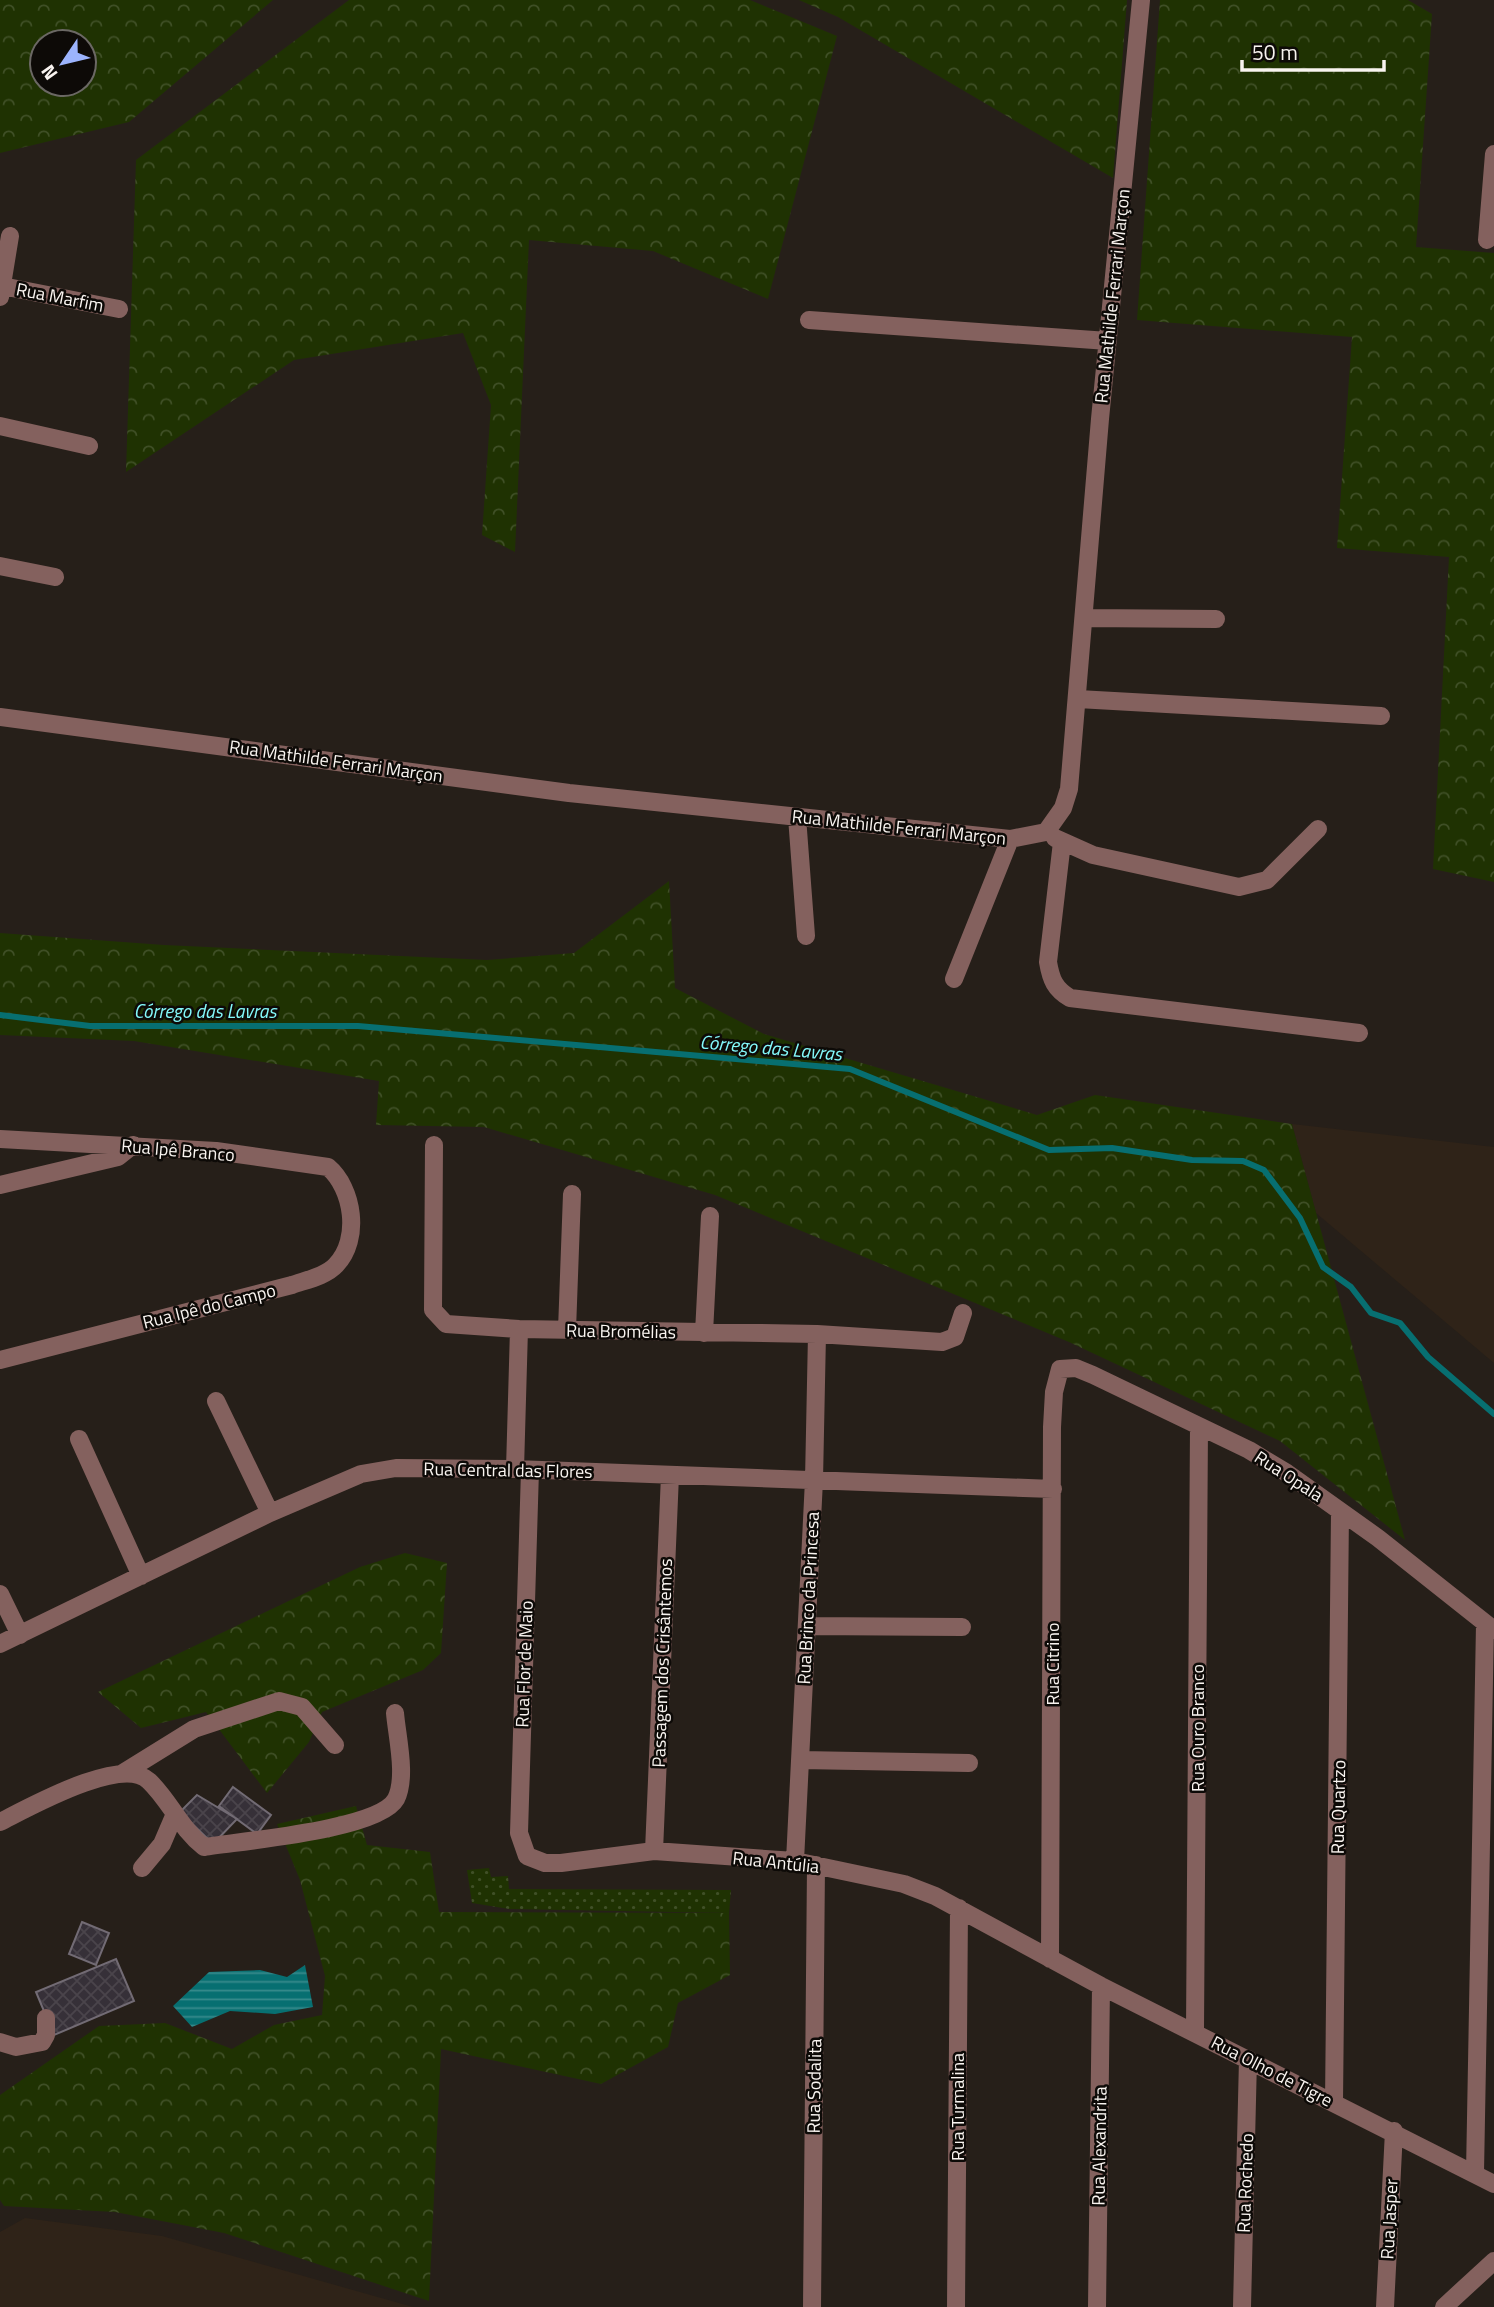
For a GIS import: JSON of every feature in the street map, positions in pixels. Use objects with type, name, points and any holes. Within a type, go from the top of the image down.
[{"type":"street","name":"Rua Mathilde Ferrari Marçon","points":[[0,717],[569,793],[1010,839],[1046,832],[1063,808],[1069,789],[1141,0]]},
{"type":"street","points":[[1487,240],[1494,154]]},
{"type":"street","points":[[1,291],[10,236]]},
{"type":"street","name":"Rua Marfim","points":[[1,291],[119,309]]},
{"type":"street","points":[[808,320],[1108,341]]},
{"type":"street","points":[[0,426],[89,446]]},
{"type":"street","points":[[0,566],[55,577]]},
{"type":"street","points":[[1084,618],[1216,619]]},
{"type":"street","points":[[1077,699],[1381,716]]},
{"type":"street","points":[[797,817],[806,936]]},
{"type":"street","points":[[1046,832],[1093,855],[1238,887],[1267,880],[1318,829]]},
{"type":"street","points":[[954,979],[1010,839]]},
{"type":"street","points":[[1062,842],[1048,962],[1051,978],[1058,990],[1070,998],[1359,1033]]},
{"type":"street","name":"Rua Ipê Branco","points":[[0,1139],[133,1145],[311,1163],[328,1167],[346,1188]]},
{"type":"street","points":[[0,1185],[118,1157],[133,1145]]},
{"type":"street","name":"Rua Bromélias","points":[[434,1145],[433,1310],[438,1318],[455,1327],[817,1334],[942,1342],[955,1337],[963,1313]]},
{"type":"street","name":"Rua Ipê do Campo","points":[[0,1360],[292,1285],[322,1274],[342,1258],[349,1239],[346,1188]]},
{"type":"street","points":[[567,1330],[572,1194]]},
{"type":"street","points":[[704,1333],[710,1216]]},
{"type":"street","name":"Rua Flor de Maio","points":[[519,1329],[523,1470],[519,1833],[527,1856]]},
{"type":"street","name":"Rua Brinco da Princesa","points":[[795,1861],[814,1480],[817,1334]]},
{"type":"street","name":"Rua Opala","points":[[1060,1369],[1076,1368],[1249,1450],[1340,1511],[1489,1627]]},
{"type":"street","name":"Rua Citrino","points":[[1050,1959],[1054,1392],[1060,1369]]},
{"type":"street","points":[[216,1401],[270,1513]]},
{"type":"street","name":"Rua Ouro Branco","points":[[1195,2031],[1199,1426]]},
{"type":"street","points":[[79,1439],[141,1576]]},
{"type":"street","name":"Rua Central das Flores","points":[[0,1644],[270,1513],[362,1474],[396,1468],[1054,1489]]},
{"type":"street","name":"Passagem dos Crisântemos","points":[[654,1851],[670,1475]]},
{"type":"street","name":"Rua Quartzo","points":[[1335,2103],[1340,1511]]},
{"type":"street","points":[[0,1594],[20,1635]]},
{"type":"street","points":[[807,1626],[962,1627]]},
{"type":"street","points":[[1475,2174],[1489,1627]]},
{"type":"street","points":[[123,1773],[194,1729],[279,1702],[302,1707],[335,1745]]},
{"type":"street","points":[[0,1822],[105,1775],[123,1773],[143,1776],[184,1830],[204,1847],[335,1827],[383,1813],[396,1798],[400,1775],[395,1713]]},
{"type":"street","points":[[801,1760],[969,1763]]},
{"type":"street","points":[[142,1868],[162,1844],[174,1816]]},
{"type":"street","name":"Rua Antúlia","points":[[527,1856],[534,1861],[561,1863],[654,1851],[795,1861],[816,1865],[904,1884],[959,1908],[1050,1959]]},
{"type":"street","name":"Rua Sodalita","points":[[812,2307],[816,1865]]},
{"type":"street","name":"Rua Turmalina","points":[[956,2307],[959,1908]]},
{"type":"street","name":"Rua Olho de Tigre","points":[[1050,1959],[1494,2184]]},
{"type":"street","name":"Rua Alexandrita","points":[[1097,2307],[1101,1986]]},
{"type":"street","points":[[0,2042],[16,2048],[42,2042],[46,2035],[46,2018]]},
{"type":"street","name":"Rua Rochedo","points":[[1242,2307],[1248,2059]]},
{"type":"street","name":"Rua Jasper","points":[[1385,2307],[1394,2131]]},
{"type":"street","points":[[1444,2307],[1494,2261]]},
{"type":"shaded area","points":[[1292,1124],[1494,1147],[1494,1363],[1316,1213]]},
{"type":"shaded area","points":[[25,2218],[162,2236],[413,2307],[0,2307],[0,2232]]},
{"type":"green space","points":[[0,0],[273,0],[129,122],[0,153]]},
{"type":"green space","points":[[349,0],[750,0],[837,36],[768,299],[653,251],[529,240],[515,552],[482,535],[491,405],[463,333],[294,360],[126,472],[136,160]]},
{"type":"green space","points":[[799,0],[1127,0],[1113,178],[838,17]]},
{"type":"green space","points":[[1160,0],[1408,0],[1432,14],[1416,247],[1494,253],[1494,882],[1433,869],[1449,557],[1337,548],[1352,337],[1137,320]]},
{"type":"green space","points":[[669,881],[675,988],[764,1034],[1037,1115],[1095,1095],[1292,1124],[1405,1540],[1280,1441],[1069,1342],[715,1195],[484,1127],[376,1125],[379,1081],[134,1041],[0,1035],[0,933],[164,945],[487,960],[574,953]]},
{"type":"green space","points":[[405,1553],[447,1563],[441,1653],[423,1670],[322,1712],[309,1742],[267,1793],[206,1712],[141,1728],[98,1692],[360,1567]]},
{"type":"green space","points":[[356,1806],[367,1845],[430,1852],[439,1912],[729,1913],[730,1975],[678,2003],[668,2047],[601,2084],[441,2049],[429,2301],[224,2233],[115,2212],[4,2206],[0,2200],[0,2095],[99,2026],[165,2023],[232,2049],[274,2025],[322,2015],[325,1976],[300,1880],[277,1824]]},
{"type":"green space","points":[[489,1868],[491,1877],[508,1876],[509,1889],[731,1890],[729,1913],[509,1909],[472,1903],[467,1870]]},
{"type":"water","points":[[305,1965],[313,2007],[275,2014],[230,2011],[192,2027],[173,2006],[209,1972],[260,1970],[287,1977]]},
{"type":"building","points":[[233,1787],[271,1815],[257,1834],[219,1806]]},
{"type":"building","points":[[197,1795],[237,1819],[213,1844],[180,1812]]},
{"type":"building","points":[[82,1922],[109,1933],[96,1965],[69,1954]]},
{"type":"building","points":[[116,1959],[134,2001],[54,2035],[36,1992]]},
{"type":"waterway","name":"Córrego das Lavras","points":[[0,1015],[90,1026],[358,1026],[850,1069],[1049,1150],[1112,1148],[1192,1160],[1243,1161],[1264,1170],[1300,1218],[1323,1267],[1351,1287],[1371,1313],[1400,1323],[1428,1357],[1494,1414]]}]
